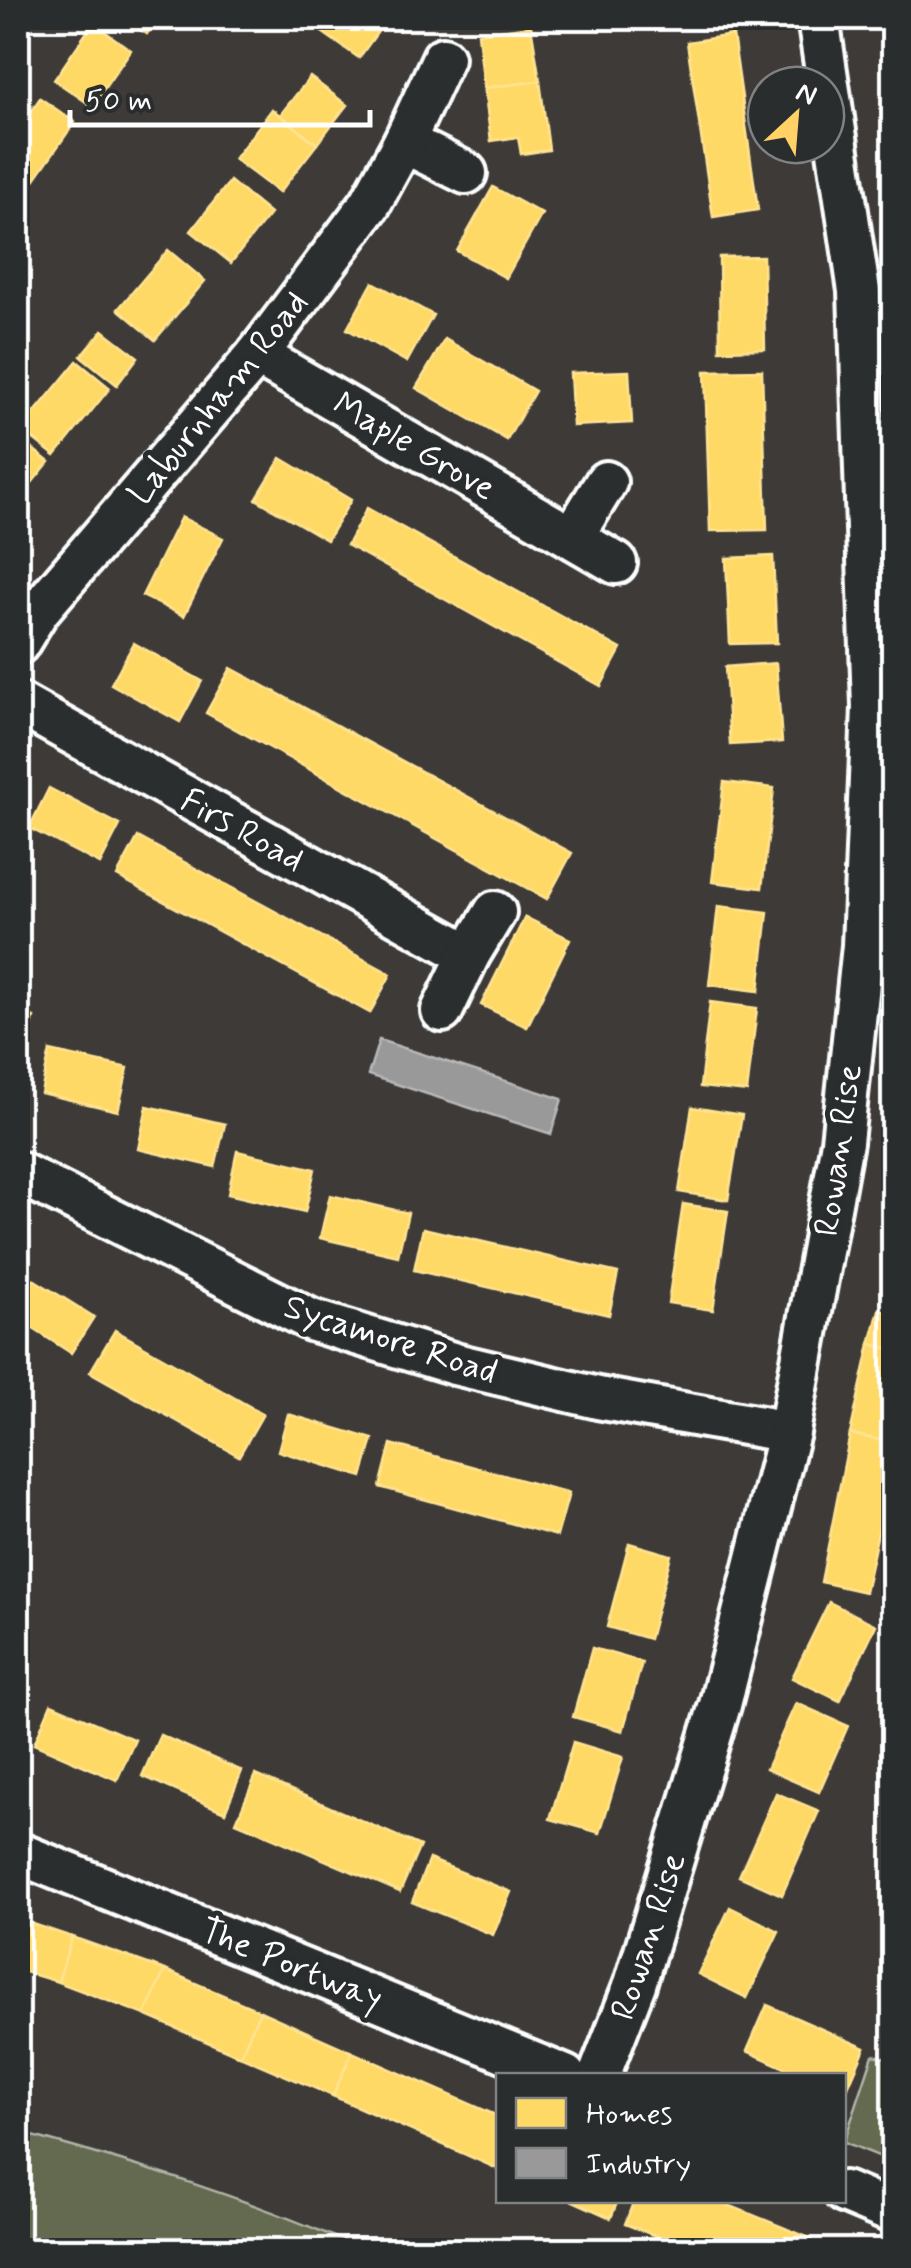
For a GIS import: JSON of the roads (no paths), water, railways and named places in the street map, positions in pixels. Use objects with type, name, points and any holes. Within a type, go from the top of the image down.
[{"type":"street","name":"Rowan Rise","points":[[600,2073],[635,1984],[714,1724],[788,1432],[842,1142],[863,946],[873,707],[878,430],[818,18]]},
{"type":"street","name":"Laburnham Road","points":[[18,644],[38,611],[256,355],[370,204],[444,58]]},
{"type":"street","points":[[404,142],[466,172]]},
{"type":"street","name":"Maple Grove","points":[[256,355],[616,564]]},
{"type":"street","points":[[573,536],[606,482]]},
{"type":"street","name":"Firs Road","points":[[18,703],[469,955]]},
{"type":"street","points":[[442,1011],[495,912]]},
{"type":"street","name":"Sycamore Road","points":[[18,1172],[311,1320],[455,1364],[598,1398],[788,1432]]},
{"type":"street","name":"The Portway","points":[[18,1853],[558,2073]]},
{"type":"street","points":[[846,2193],[894,2212]]}]
